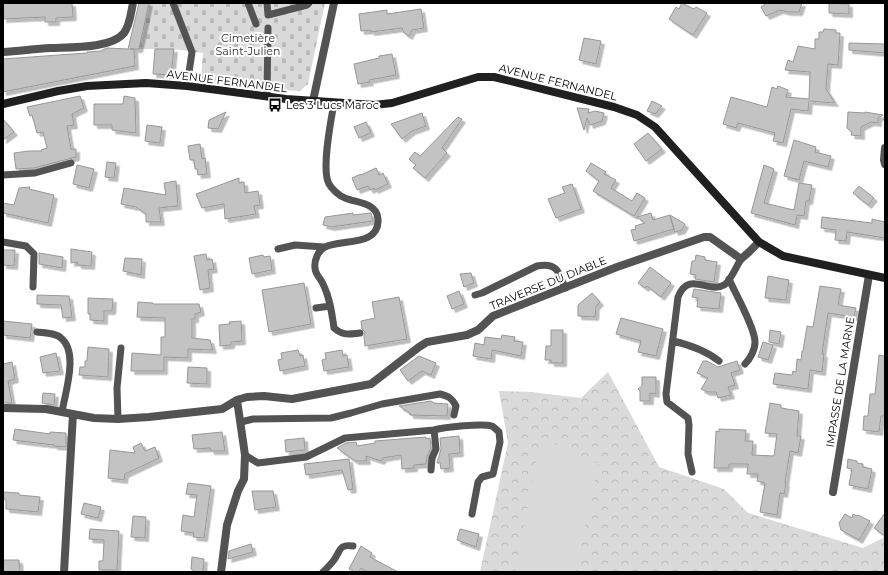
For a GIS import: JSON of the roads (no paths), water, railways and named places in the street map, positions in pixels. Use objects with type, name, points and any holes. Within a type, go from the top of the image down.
[{"type":"main road","name":"AVENUE FERNANDEL","points":[[3,104],[58,90],[87,86],[146,83],[187,86],[313,101],[374,105],[392,103],[460,81],[478,77],[494,77],[614,107],[637,115],[655,127],[759,242],[783,256],[885,278]]},
{"type":"street","points":[[3,52],[87,46],[114,40],[124,34],[127,28],[132,3]]},
{"type":"street","points":[[313,101],[334,3]]},
{"type":"street","points":[[885,148],[885,164]]},
{"type":"street","name":"TRAVERSE DU DIABLE","points":[[3,408],[46,409],[94,418],[118,419],[149,417],[222,409],[237,400],[247,397],[264,396],[292,399],[371,384],[418,347],[427,342],[467,335],[478,330],[493,316],[617,267],[704,237],[710,237],[741,259]]},
{"type":"street","points":[[741,259],[759,242]]},
{"type":"street","name":"IMPASSE DE LA MARNE","points":[[834,492],[869,275]]},
{"type":"street","points":[[221,572],[227,525],[238,491],[244,479],[245,455],[237,400]]},
{"type":"street","points":[[64,572],[73,414]]},
{"type":"lane","points":[[173,3],[192,52],[187,86]]},
{"type":"lane","points":[[248,3],[256,24]]},
{"type":"lane","points":[[267,3],[268,15],[307,5],[309,3]]},
{"type":"lane","points":[[267,96],[268,28]]},
{"type":"lane","points":[[278,249],[295,245],[324,247],[370,237],[376,230],[378,219],[376,212],[368,204],[344,198],[329,184],[325,170],[334,103]]},
{"type":"lane","points":[[3,175],[35,173],[71,163]]},
{"type":"lane","points":[[3,242],[26,246],[34,254],[33,287]]},
{"type":"lane","points":[[324,247],[317,255],[315,269],[323,284],[330,306],[334,328],[340,333],[360,333]]},
{"type":"lane","points":[[692,472],[688,454],[688,418],[667,402],[666,394],[678,297],[681,290],[692,284],[719,287],[726,284],[741,259]]},
{"type":"lane","points":[[475,295],[543,264],[549,264],[559,272],[565,288]]},
{"type":"lane","points":[[729,279],[754,334],[755,344],[750,359],[745,364]]},
{"type":"lane","points":[[316,308],[330,306]]},
{"type":"lane","points":[[38,332],[50,333],[61,338],[68,348],[71,358],[62,412]]},
{"type":"lane","points":[[673,341],[707,352],[719,361]]},
{"type":"lane","points":[[118,419],[117,388],[121,348]]},
{"type":"lane","points":[[241,422],[253,419],[331,418],[382,404],[440,394],[453,400],[456,406],[454,414]]},
{"type":"lane","points":[[245,455],[258,463],[306,458],[345,438],[442,428],[484,425],[493,427],[499,432],[500,442],[493,474],[482,477],[478,482],[472,514]]},
{"type":"lane","points":[[431,470],[432,458],[436,449],[434,430]]},
{"type":"lane","points":[[323,572],[335,559],[340,548],[346,545],[353,546]]},
{"type":"place","name":"Les 3 Lucs Maroc","points":[[275,105]]},
{"type":"park label","name":"Cimetière Saint-Julien","points":[[248,44]]}]
